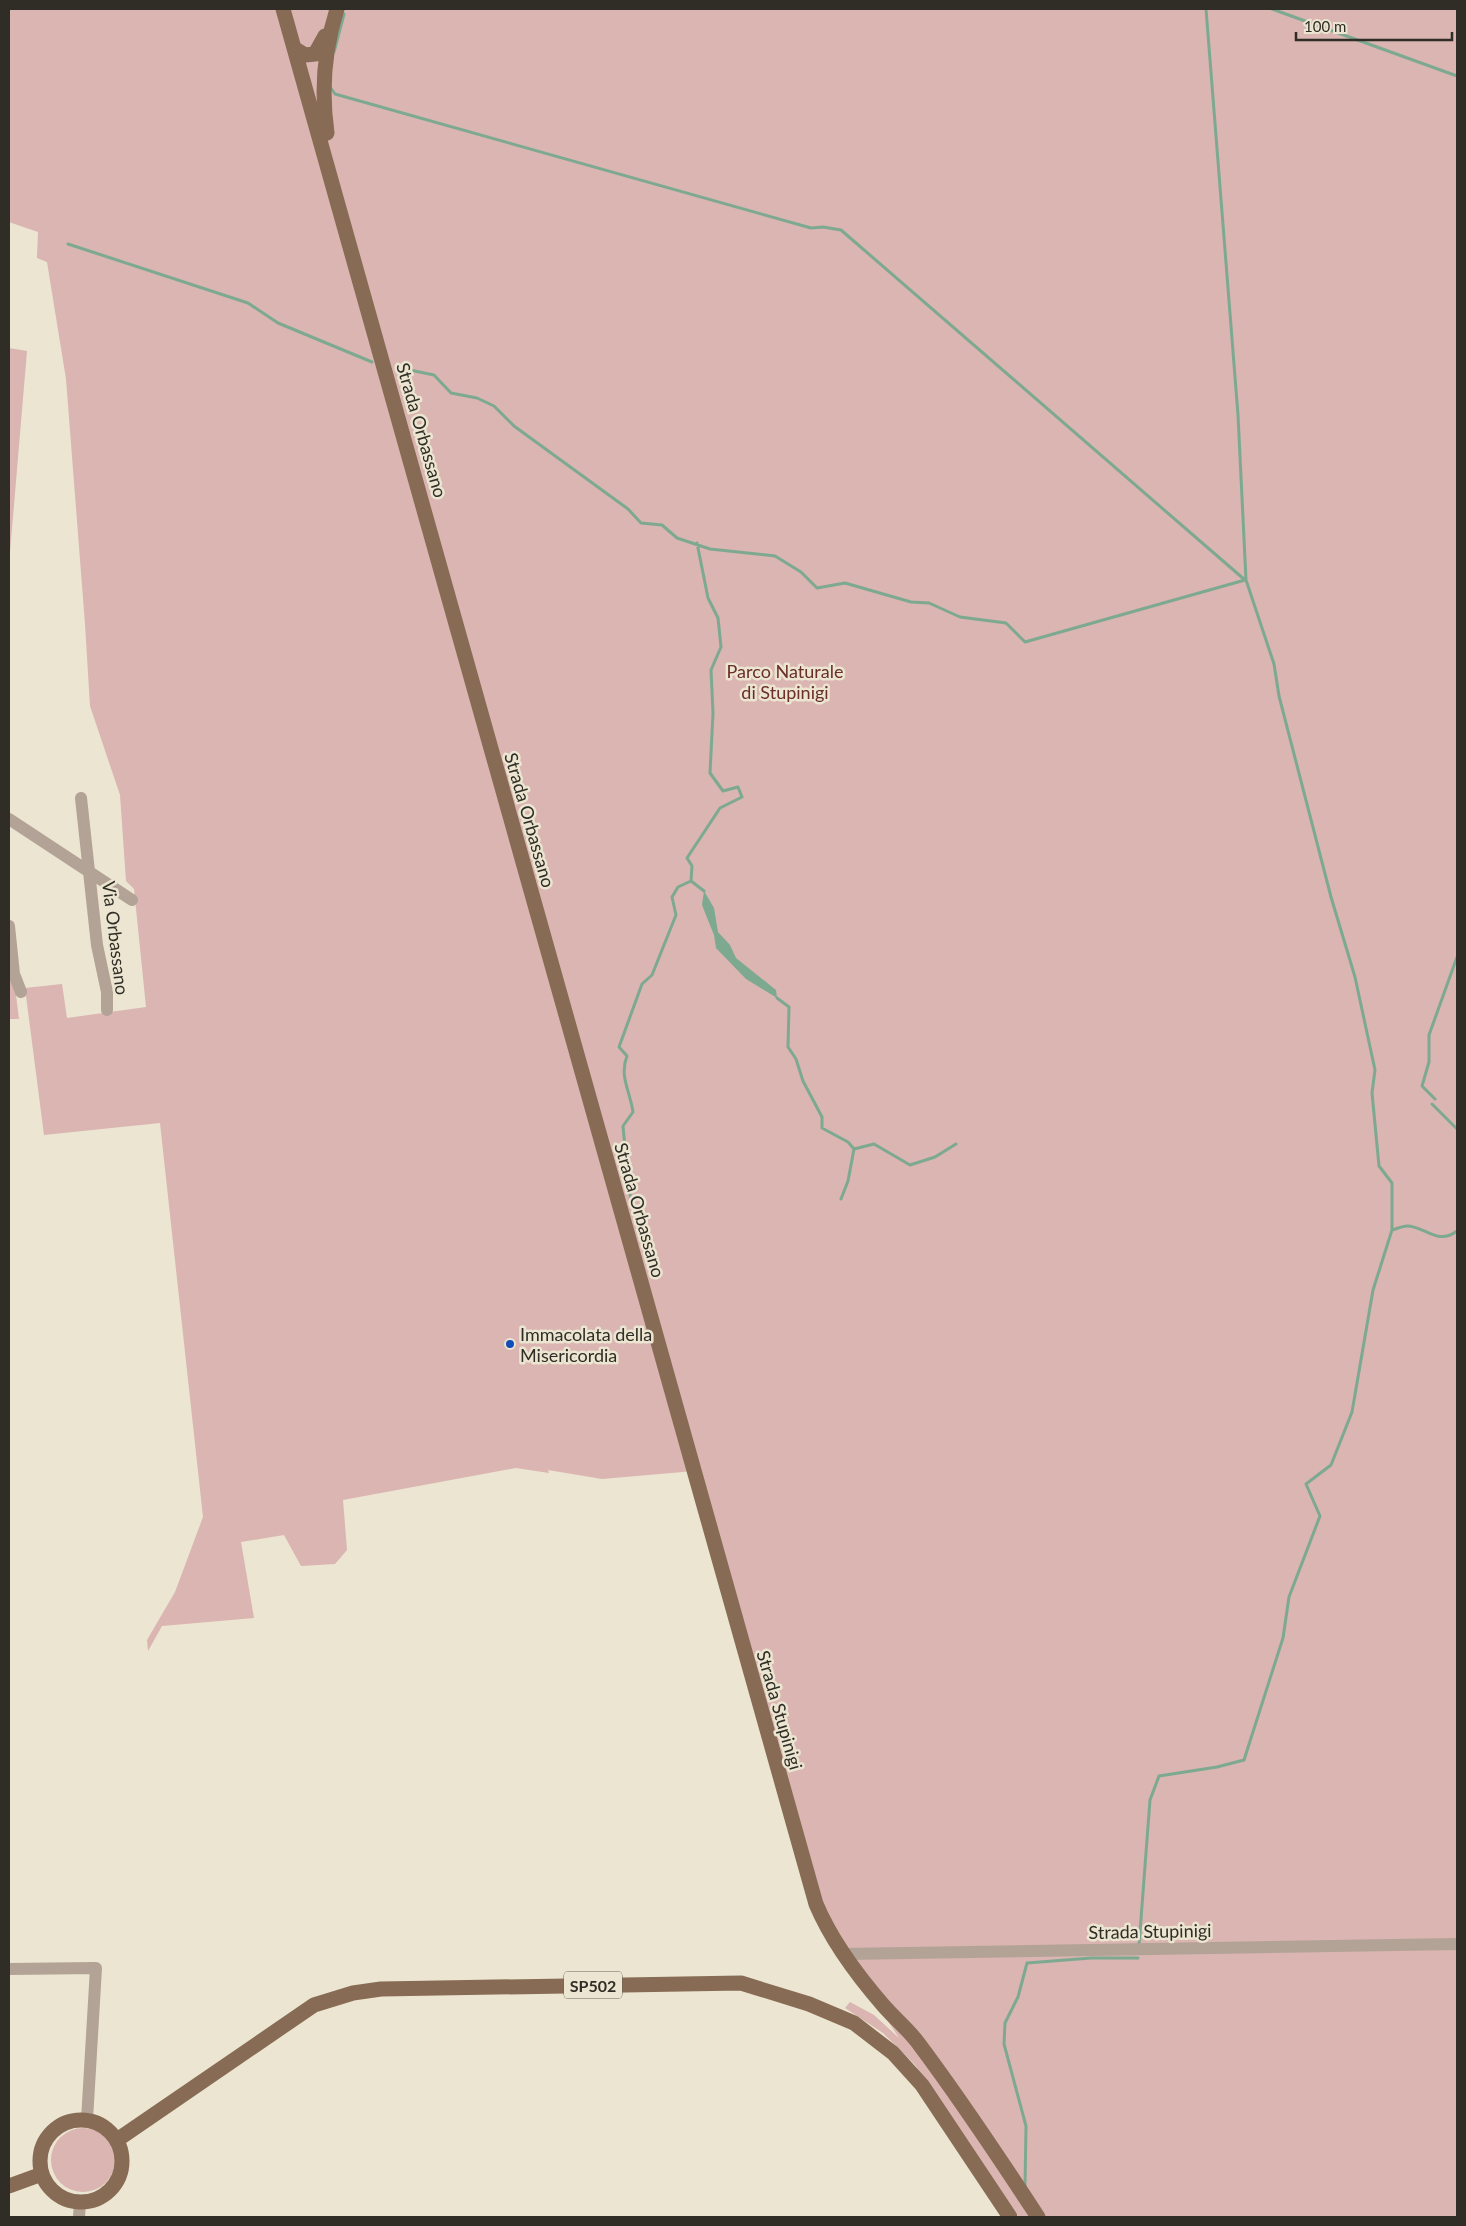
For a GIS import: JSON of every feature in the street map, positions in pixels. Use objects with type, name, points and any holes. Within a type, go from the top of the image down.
[{"type":"main road","name":"Strada Orbassano","points":[[283,9],[333,180],[694,1471]]},
{"type":"main road","name":"Strada Orbassano","points":[[333,180],[324,111],[326,54],[336,9]]},
{"type":"main road","points":[[294,48],[305,55],[315,54],[322,44],[336,9]]},
{"type":"main road","points":[[310,102],[324,111]]},
{"type":"main road","name":"Strada Stupinigi","points":[[694,1471],[804,1867],[827,1931],[883,2005],[918,2042],[983,2133],[1038,2217]]},
{"type":"main road","name":"SP502","points":[[117,2140],[314,2006],[353,1993],[381,1988],[741,1983],[809,2004],[854,2023],[893,2052],[922,2085],[1010,2217]]},
{"type":"main road","points":[[87,2120],[104,2127],[117,2140],[122,2158],[120,2176],[116,2184],[102,2197],[80,2210],[58,2196],[45,2182],[40,2164],[42,2146],[52,2131],[68,2122],[87,2120]]},
{"type":"main road","points":[[9,2186],[42,2174]]},
{"type":"street","name":"Via Orbassano","points":[[81,798],[97,945],[108,992],[107,1010]]},
{"type":"street","name":"Via Orbassano","points":[[9,819],[90,870],[132,900]]},
{"type":"street","points":[[9,926],[14,974],[21,992]]},
{"type":"street","name":"Strada Stupinigi","points":[[843,1954],[1457,1944]]},
{"type":"street","points":[[9,1969],[96,1968],[87,2120]]},
{"type":"green space","name":"Parco Naturale di Stupinigi","points":[[9,9],[1457,9],[1457,2217],[1019,2217],[915,2065],[883,2033],[845,2008],[850,2002],[874,2015],[899,2038],[826,1927],[694,1471],[602,1479],[548,1470],[549,1473],[516,1468],[343,1500],[347,1550],[335,1564],[301,1566],[284,1535],[241,1542],[254,1618],[162,1626],[148,1651],[147,1640],[175,1592],[203,1517],[160,1123],[44,1135],[25,988],[62,984],[67,1018],[146,1007],[134,889],[126,881],[120,795],[90,706],[66,379],[47,262],[37,258],[38,232],[9,222]]},
{"type":"green space","points":[[9,348],[27,351],[9,564]]},
{"type":"green space","points":[[9,939],[19,1019],[9,1019]]},
{"type":"green space","points":[[77,2128],[89,2128],[106,2137],[113,2148],[115,2160],[113,2172],[106,2183],[89,2192],[77,2192],[65,2187],[56,2178],[51,2166],[51,2154],[56,2142],[65,2133]]},
{"type":"shaded area","points":[[704,891],[714,908],[718,932],[730,945],[736,958],[776,990],[777,998],[746,979],[716,948],[714,935],[702,905]]},
{"type":"waterway","points":[[1139,1945],[1150,1800],[1159,1776],[1217,1767],[1244,1760],[1283,1638],[1289,1597],[1320,1516],[1306,1484],[1331,1465],[1352,1412],[1373,1290],[1392,1230],[1392,1183],[1379,1166],[1372,1093],[1375,1070],[1355,977],[1331,897],[1279,696],[1274,664],[1246,580],[1238,415],[1206,9]]},
{"type":"waterway","points":[[1272,9],[1457,76]]},
{"type":"waterway","points":[[334,52],[344,14]]},
{"type":"waterway","points":[[330,87],[335,94],[811,228],[823,227],[841,230],[1245,580]]},
{"type":"waterway","points":[[68,244],[248,303],[278,323],[372,362]]},
{"type":"waterway","points":[[400,368],[434,375],[451,393],[477,398],[494,406],[514,426],[628,509],[641,523],[662,525],[677,538],[710,549],[775,556],[801,572],[817,588],[845,583],[911,602],[929,603],[960,617],[1006,623],[1025,642],[1245,580]]},
{"type":"waterway","points":[[642,1236],[629,1191],[623,1126],[633,1112],[624,1070],[627,1056],[619,1047],[642,984],[652,975],[676,915],[672,897],[678,887],[691,881],[692,866],[687,858],[720,808],[742,797],[738,787],[723,791],[710,773],[713,713],[711,670],[721,647],[718,618],[708,598],[697,543]]},
{"type":"waterway","points":[[691,881],[704,891]]},
{"type":"waterway","points":[[1435,1099],[1422,1086],[1429,1062],[1429,1035],[1457,957]]},
{"type":"waterway","points":[[777,998],[789,1007],[788,1047],[796,1059],[803,1081],[822,1117],[822,1128],[848,1142],[854,1149],[848,1181],[841,1199]]},
{"type":"waterway","points":[[1432,1104],[1457,1129]]},
{"type":"waterway","points":[[854,1149],[874,1144],[910,1165],[935,1157],[956,1144]]},
{"type":"waterway","points":[[1392,1230],[1407,1226],[1443,1237],[1457,1231]]},
{"type":"waterway","points":[[1025,2186],[1026,2126],[1004,2044],[1005,2023],[1018,1997],[1027,1963],[1091,1958],[1138,1958]]},
{"type":"place","name":"Immacolata della Misericordia","points":[[510,1344]]}]
